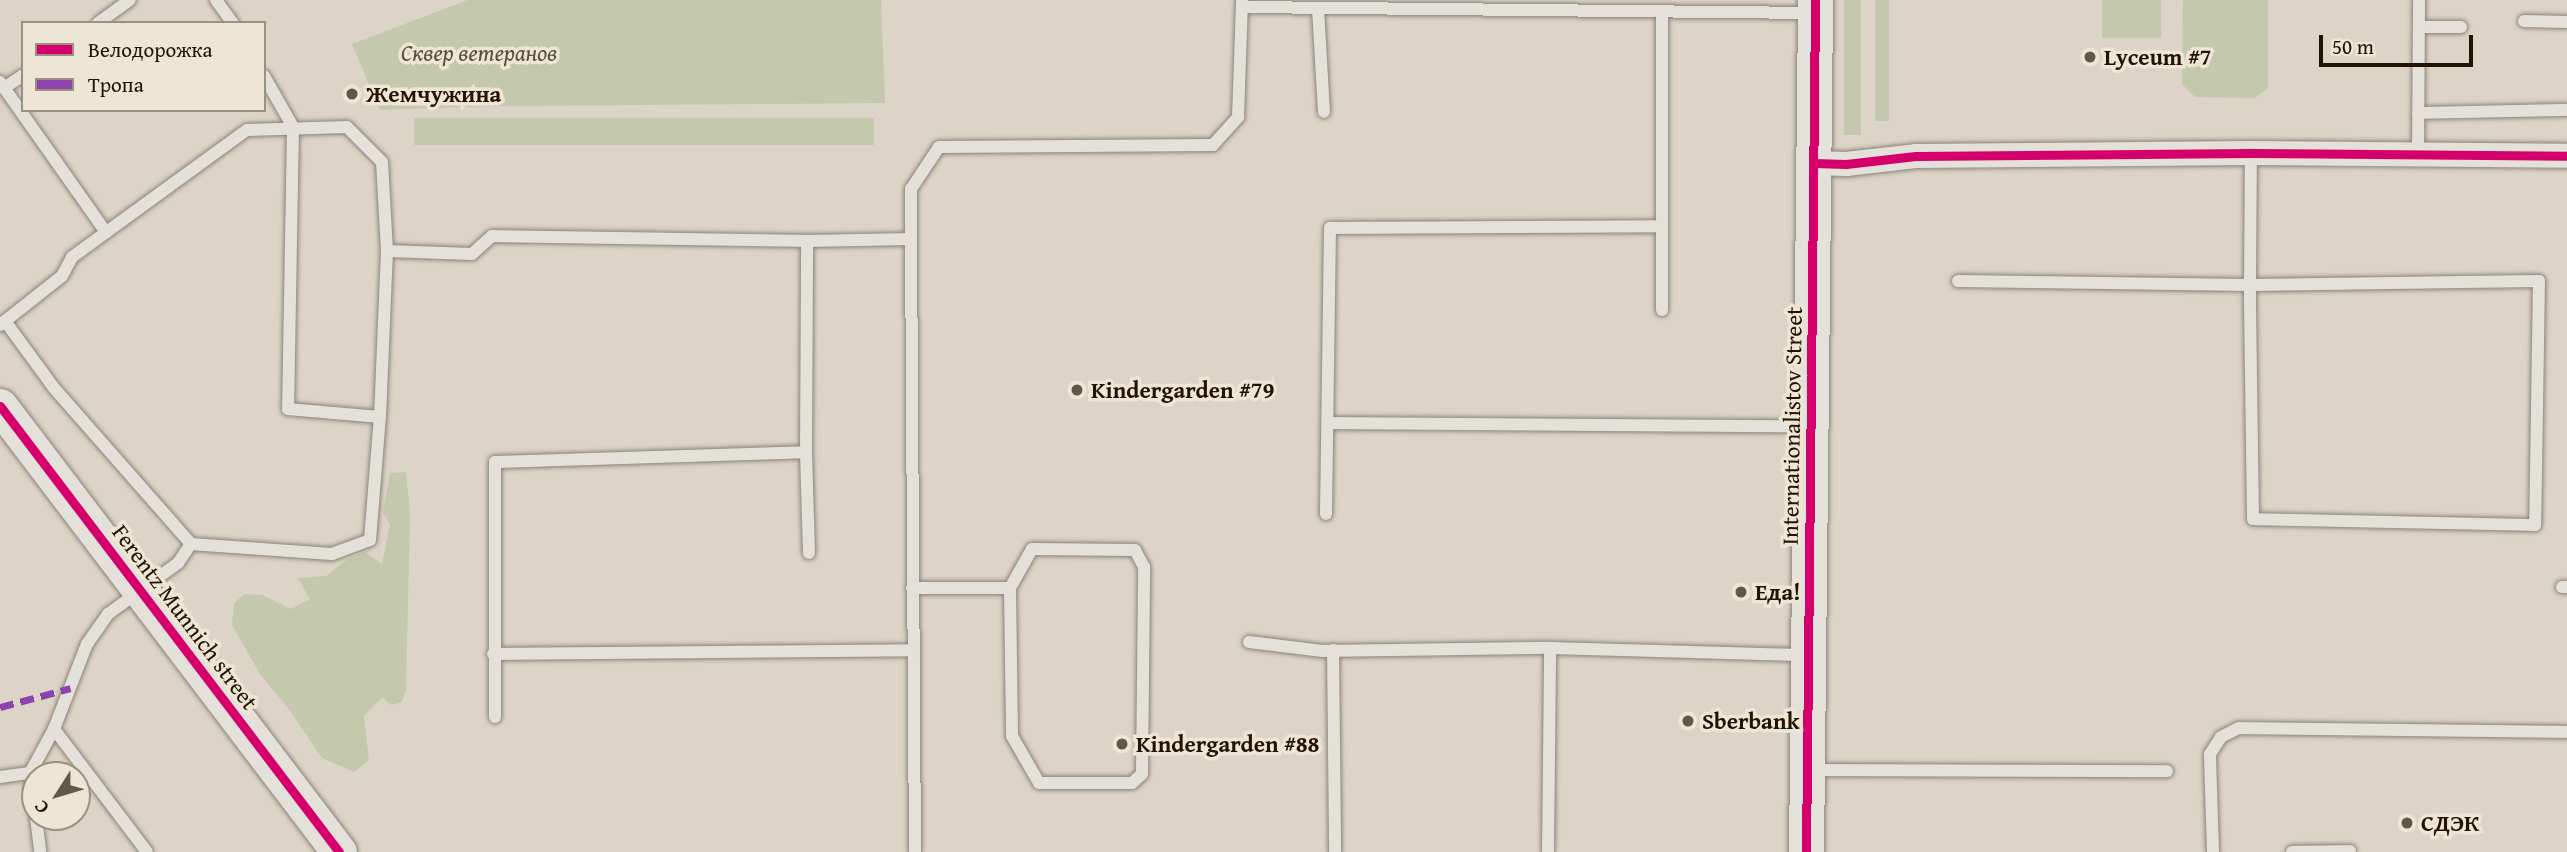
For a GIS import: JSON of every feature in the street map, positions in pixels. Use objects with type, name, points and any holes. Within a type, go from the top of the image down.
[{"type":"street","name":"Internationalistov Street","points":[[1806,852],[1815,6]]},
{"type":"street","points":[[1814,163],[1846,164],[1916,156],[2251,153],[2567,156]]},
{"type":"street","name":"Ferentz Munnich street","points":[[0,405],[339,852]]},
{"type":"lane","points":[[101,21],[130,0]]},
{"type":"lane","points":[[216,0],[232,21]]},
{"type":"lane","points":[[2418,154],[2419,0]]},
{"type":"lane","points":[[915,852],[911,189],[939,147],[1213,145],[1238,117],[1242,4],[1318,8],[1662,13],[1815,6]]},
{"type":"lane","points":[[1318,8],[1324,112]]},
{"type":"lane","points":[[1662,13],[1662,310]]},
{"type":"lane","points":[[2524,21],[2567,22]]},
{"type":"lane","points":[[2419,27],[2461,27]]},
{"type":"lane","points":[[21,76],[2,85],[21,112]]},
{"type":"lane","points":[[266,80],[293,127],[288,409],[380,417]]},
{"type":"lane","points":[[2418,113],[2567,110]]},
{"type":"lane","points":[[21,112],[106,232]]},
{"type":"lane","points":[[293,127],[347,127],[382,162],[387,251],[380,417],[370,540],[332,554],[191,544],[54,388],[3,323],[62,276],[72,257],[247,130],[293,127]]},
{"type":"lane","points":[[1958,281],[2250,285],[2539,281],[2535,525],[2253,519],[2250,285],[2251,153]]},
{"type":"lane","points":[[1326,514],[1330,228],[1661,226]]},
{"type":"lane","points":[[387,251],[472,254],[492,236],[807,241],[911,239]]},
{"type":"lane","points":[[807,241],[806,452],[809,553]]},
{"type":"lane","points":[[1329,424],[1811,426]]},
{"type":"lane","points":[[495,717],[495,462],[806,452]]},
{"type":"lane","points":[[37,761],[54,729],[88,644],[108,614],[178,563],[191,544]]},
{"type":"lane","points":[[1032,549],[1135,550],[1144,567],[1142,774],[1132,783],[1039,783],[1012,736],[1010,588],[1032,549]]},
{"type":"lane","points":[[912,588],[1010,588]]},
{"type":"lane","points":[[1249,642],[1333,650],[1550,648],[1808,655]]},
{"type":"lane","points":[[1548,852],[1550,648]]},
{"type":"lane","points":[[493,654],[912,650]]},
{"type":"lane","points":[[1333,650],[1335,852]]},
{"type":"lane","points":[[2213,852],[2210,754],[2221,737],[2239,728],[2567,732]]},
{"type":"lane","points":[[54,729],[147,852]]},
{"type":"lane","points":[[1806,770],[2167,771]]},
{"type":"lane","points":[[0,777],[21,774]]},
{"type":"lane","points":[[37,831],[40,852]]},
{"type":"lane","points":[[2292,852],[2350,851]]},
{"type":"green space","name":"Сквер ветеранов","points":[[468,0],[881,0],[885,103],[495,106],[380,110],[352,44]]},
{"type":"green space","points":[[1844,0],[1861,0],[1861,135],[1844,135]]},
{"type":"green space","points":[[1875,0],[1889,0],[1889,121],[1875,121]]},
{"type":"green space","points":[[2102,0],[2161,0],[2161,38],[2102,38]]},
{"type":"green space","points":[[2183,0],[2268,0],[2268,88],[2255,98],[2195,97],[2182,84]]},
{"type":"green space","points":[[414,118],[874,118],[874,145],[414,145]]},
{"type":"green space","points":[[406,472],[410,514],[406,690],[402,702],[391,705],[382,697],[364,716],[369,760],[354,772],[322,758],[288,708],[260,674],[232,625],[234,604],[244,594],[262,595],[291,609],[310,599],[298,578],[326,576],[348,559],[365,552],[382,564],[390,525],[383,513],[390,473]]},
{"type":"marked path","points":[[0,707],[71,688]]},
{"type":"cycle path","points":[[1806,852],[1815,0]]},
{"type":"cycle path","points":[[1814,163],[1846,164],[1916,156],[2251,153],[2567,156]]},
{"type":"cycle path","points":[[0,406],[339,852]]},
{"type":"place","name":"Lyceum #7","points":[[2090,57]]},
{"type":"place","name":"Жемчужина","points":[[352,94]]},
{"type":"place","name":"Kindergarden #79","points":[[1077,390]]},
{"type":"place","name":"Еда!","points":[[1741,592]]},
{"type":"place","name":"Sberbank","points":[[1688,721]]},
{"type":"place","name":"Kindergarden #88","points":[[1122,744]]},
{"type":"place","name":"СДЭК","points":[[2407,823]]}]
